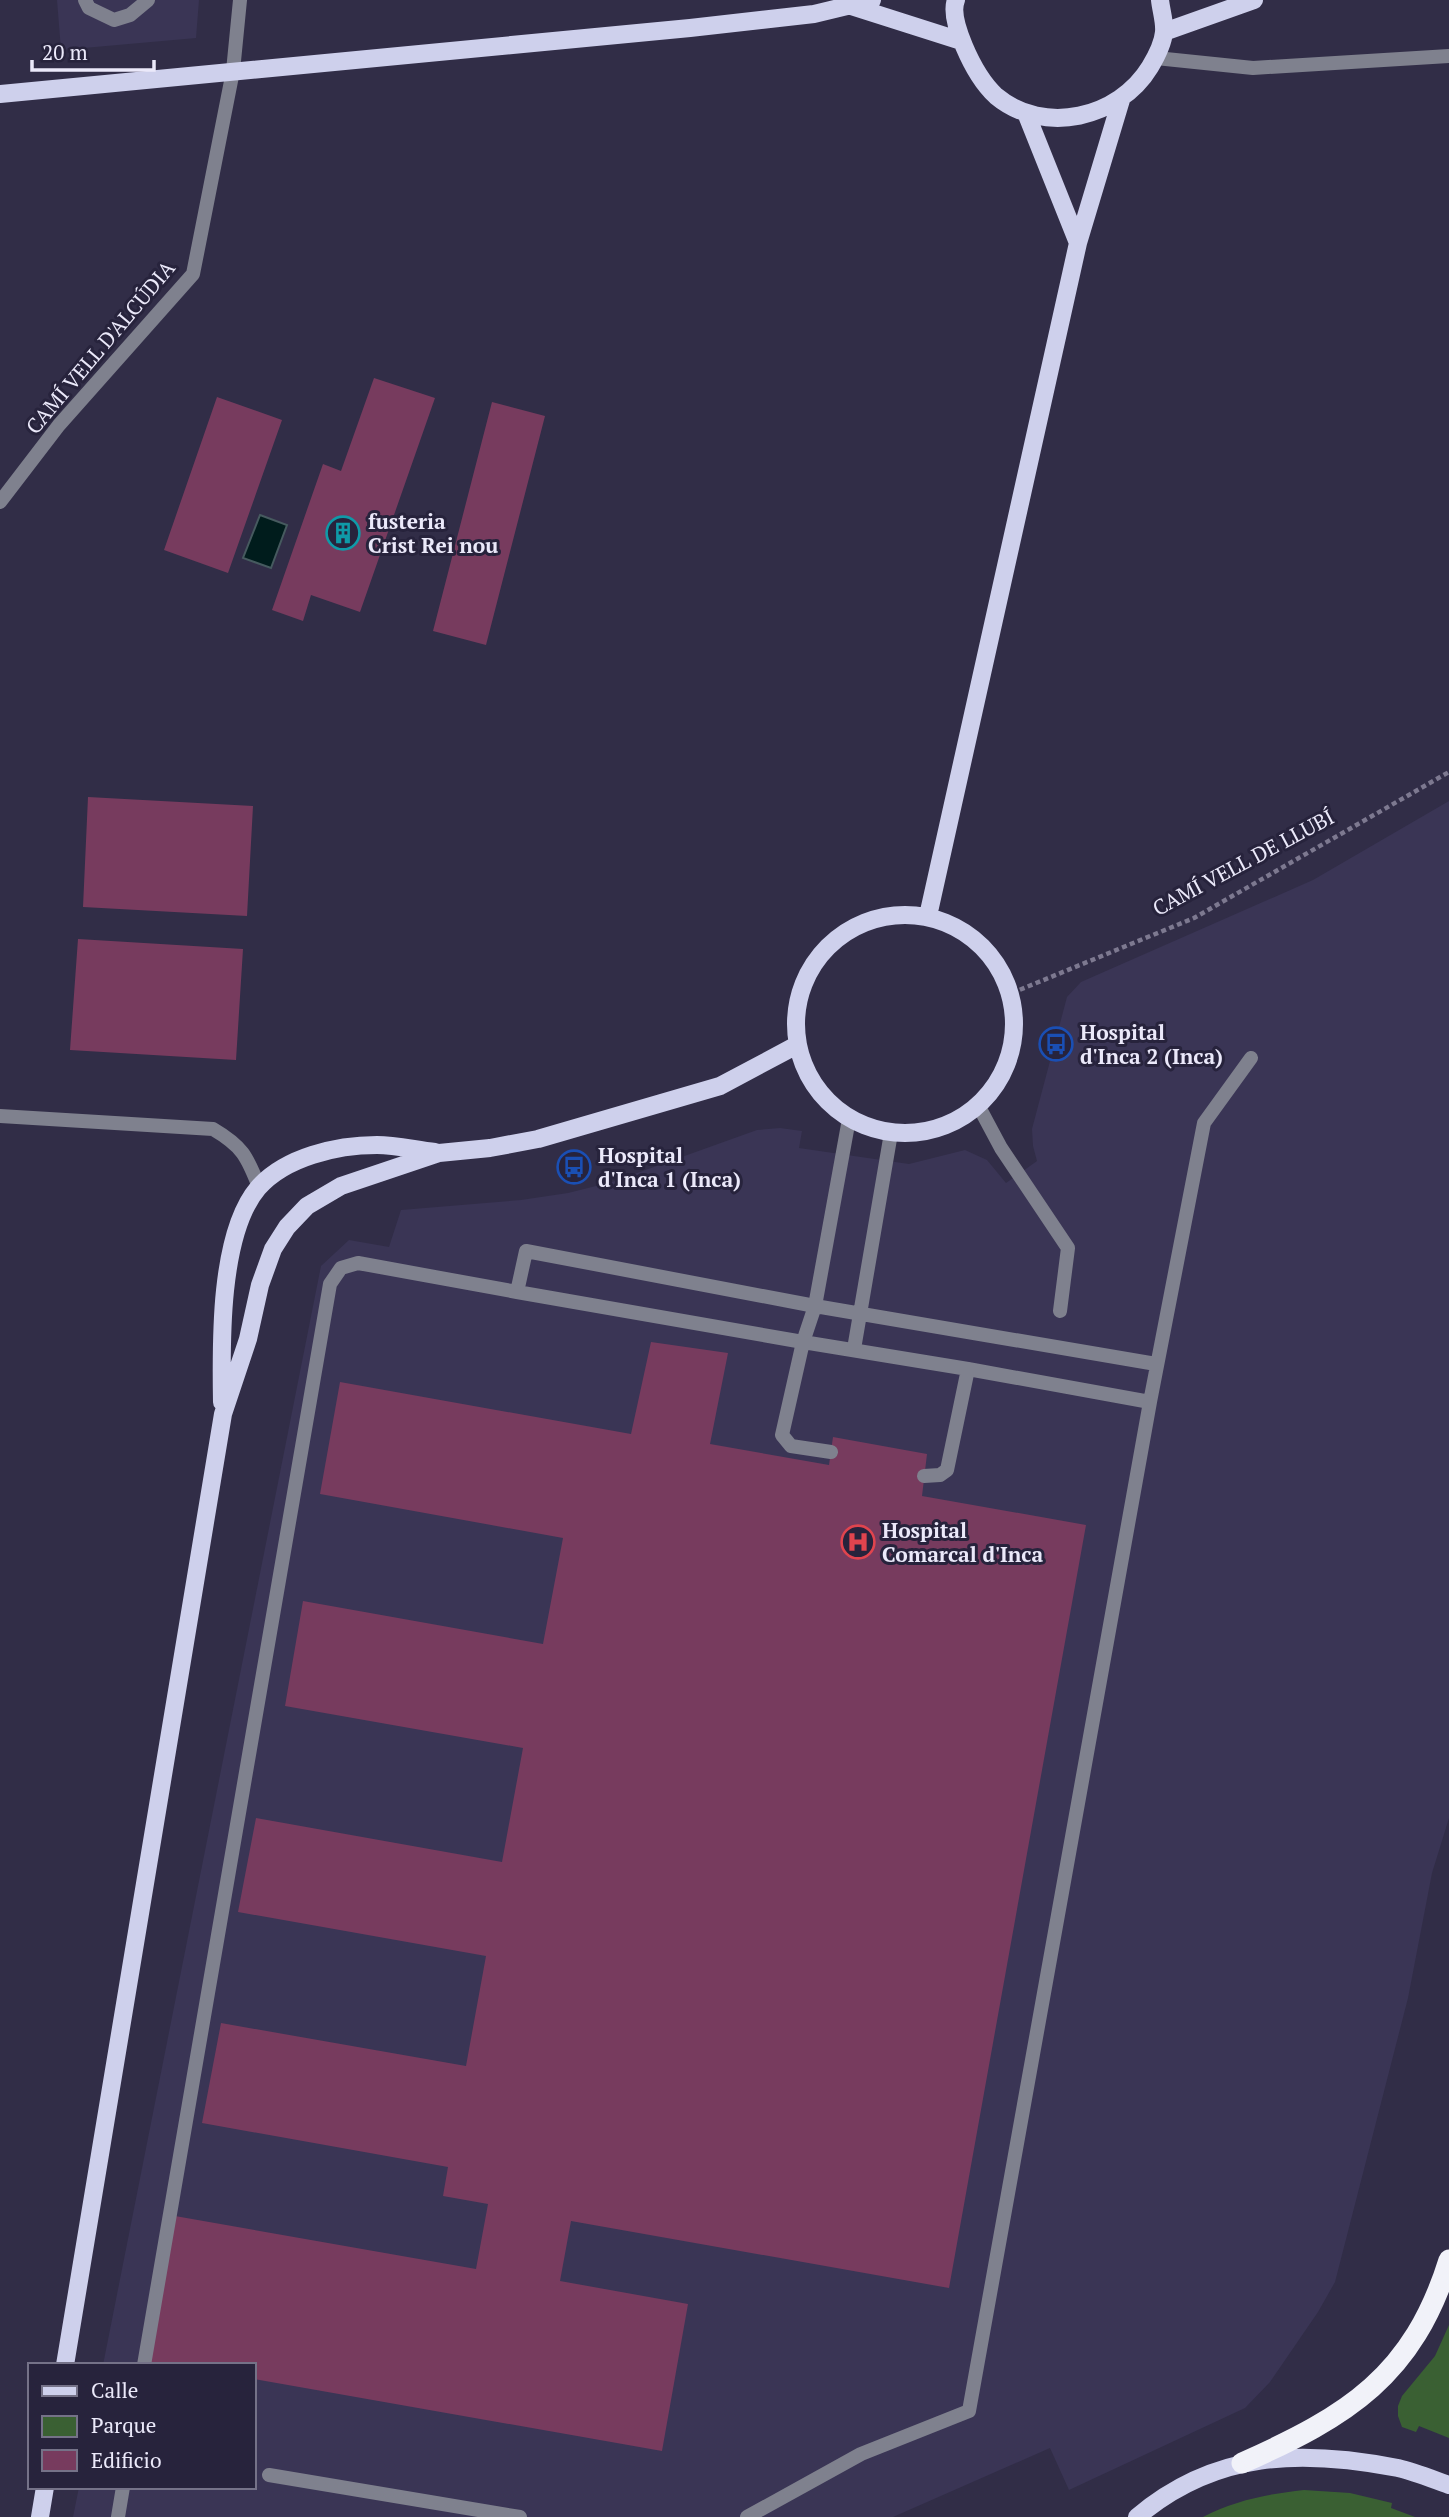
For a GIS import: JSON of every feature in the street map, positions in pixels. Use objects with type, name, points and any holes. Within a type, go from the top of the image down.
[{"type":"highway","points":[[1242,2463],[1330,2420],[1377,2385],[1422,2327],[1442,2283],[1449,2260]]},
{"type":"main road","points":[[0,94],[814,14],[872,0]]},
{"type":"main road","points":[[956,0],[953,7],[961,41],[975,71],[996,96],[1026,113],[1059,119],[1092,114],[1121,100],[1142,81],[1156,58],[1164,32],[1160,0]]},
{"type":"main road","points":[[1164,32],[1254,0]]},
{"type":"main road","points":[[851,6],[961,41]]},
{"type":"main road","points":[[928,916],[1078,243],[1121,100]]},
{"type":"main road","points":[[1026,113],[1078,243]]},
{"type":"main road","points":[[892,915],[928,916],[956,926],[981,943],[1000,966],[1012,993],[1016,1029],[1008,1064],[989,1096],[961,1119],[927,1132],[891,1133],[869,1128],[849,1119],[825,1100],[807,1074],[797,1045],[796,1010],[803,986],[807,975],[828,946],[858,925],[892,915]]},
{"type":"main road","points":[[65,2363],[223,1415],[273,1249],[287,1227],[307,1206],[341,1186],[439,1153],[490,1148],[538,1139],[720,1086],[797,1045]]},
{"type":"main road","points":[[223,1415],[221,1332],[233,1241],[243,1212],[259,1187],[287,1166],[312,1154],[344,1147],[379,1144],[439,1153]]},
{"type":"main road","points":[[1137,2517],[1156,2500],[1183,2486],[1242,2463],[1278,2457],[1315,2456],[1399,2468],[1449,2485]]},
{"type":"main road","points":[[40,2517],[45,2489]]},
{"type":"street","points":[[85,0],[89,8],[114,20],[131,15],[148,0]]},
{"type":"street","name":"CAMÍ VELL D'ALCÚDIA","points":[[0,502],[59,425],[193,274],[233,71],[240,0]]},
{"type":"street","points":[[1156,58],[1253,68],[1449,56]]},
{"type":"street","points":[[747,2517],[861,2454],[968,2412],[1156,1364],[1204,1123],[1251,1058]]},
{"type":"street","points":[[978,1105],[1002,1149],[1068,1248],[1060,1311]]},
{"type":"street","points":[[0,1116],[213,1129],[234,1141],[249,1162],[259,1187]]},
{"type":"street","points":[[831,1452],[791,1446],[782,1435],[803,1342],[815,1307],[849,1119]]},
{"type":"street","points":[[854,1349],[891,1133]]},
{"type":"street","points":[[517,1293],[526,1251],[815,1307],[1156,1364]]},
{"type":"street","points":[[144,2363],[330,1284],[341,1268],[358,1262],[517,1293],[1150,1402]]},
{"type":"street","points":[[924,1475],[940,1475],[947,1470],[968,1369]]},
{"type":"street","points":[[269,2475],[520,2517]]},
{"type":"street","points":[[118,2517],[123,2489]]},
{"type":"path","name":"CAMÍ VELL DE LLUBÍ","points":[[1012,993],[1194,918],[1449,772]]},
{"type":"shaded area","points":[[57,0],[199,0],[196,38],[61,50]]},
{"type":"shaded area","points":[[260,515],[287,525],[271,568],[243,558]]},
{"type":"shaded area","name":"Hospital Comarcal d'Inca","points":[[1449,801],[1449,1818],[1432,1873],[1408,1998],[1335,2282],[1270,2382],[1245,2408],[1069,2490],[1050,2448],[893,2517],[73,2517],[79,2489],[256,2489],[256,2363],[103,2363],[321,1266],[349,1240],[389,1247],[401,1210],[521,1200],[568,1193],[612,1182],[757,1130],[780,1128],[802,1131],[799,1148],[909,1164],[965,1150],[987,1160],[1006,1183],[1037,1161],[1032,1129],[1067,997],[1081,982],[1313,880]]},
{"type":"green space","points":[[1449,2325],[1449,2438],[1419,2426],[1416,2432],[1402,2427],[1398,2406],[1402,2396],[1435,2356]]},
{"type":"green space","points":[[1304,2490],[1350,2493],[1392,2503],[1391,2508],[1415,2517],[1203,2517],[1252,2499]]},
{"type":"building","name":"fusteria Crist Rei nou","points":[[374,378],[435,398],[360,612],[311,595],[303,621],[272,610],[323,464],[341,471]]},
{"type":"building","points":[[217,397],[282,420],[228,573],[164,550]]},
{"type":"building","points":[[492,402],[545,416],[486,645],[433,631]]},
{"type":"building","points":[[88,797],[253,806],[247,916],[83,907]]},
{"type":"building","points":[[78,939],[243,949],[236,1060],[70,1050]]},
{"type":"building","points":[[651,1342],[728,1353],[710,1444],[829,1465],[833,1437],[927,1454],[922,1496],[1086,1525],[949,2288],[571,2221],[560,2281],[688,2304],[662,2451],[256,2379],[256,2363],[149,2363],[175,2216],[476,2269],[488,2204],[443,2196],[448,2167],[202,2123],[221,2023],[466,2066],[486,1956],[238,1912],[256,1818],[502,1862],[523,1748],[285,1706],[303,1601],[543,1644],[563,1538],[320,1494],[340,1382],[631,1434]]},
{"type":"place","name":"fusteria Crist Rei nou","points":[[343,533]]},
{"type":"place","name":"Hospital d'Inca 2 (Inca)","points":[[1056,1044]]},
{"type":"place","name":"Hospital d'Inca 1 (Inca)","points":[[574,1167]]},
{"type":"place","name":"Hospital Comarcal d'Inca","points":[[858,1542]]}]
